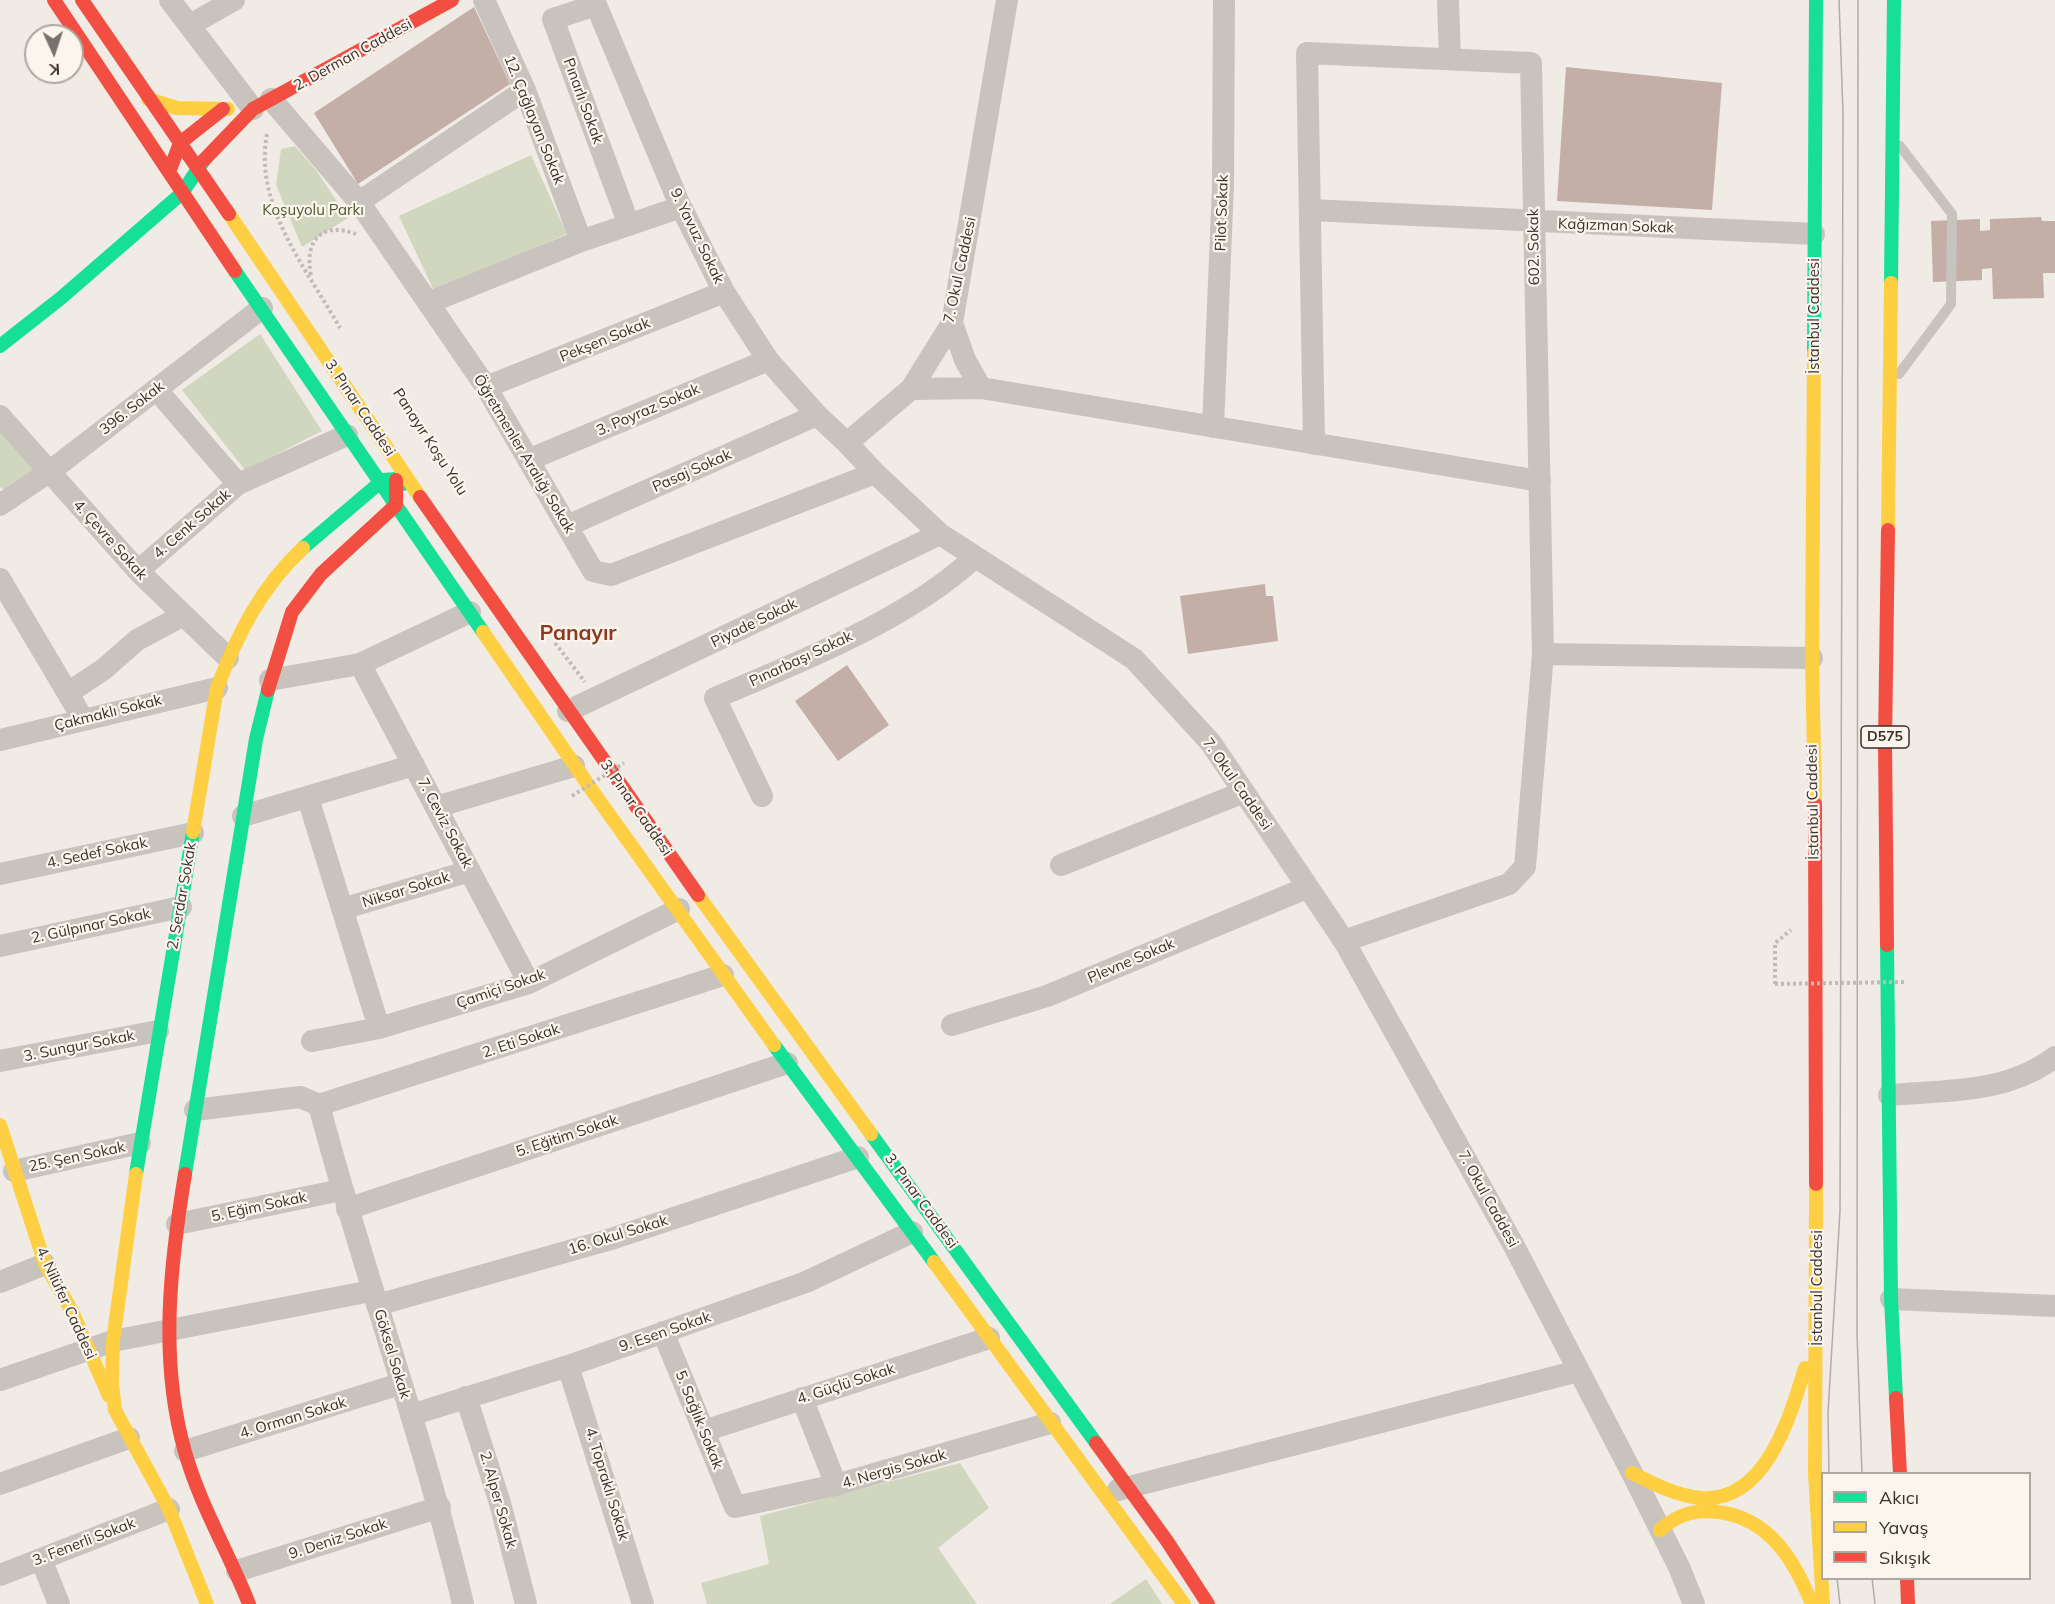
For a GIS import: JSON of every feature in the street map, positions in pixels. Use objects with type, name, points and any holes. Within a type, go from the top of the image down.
[{"type":"main road","points":[[54,0],[140,130],[164,183],[182,193],[574,766],[679,909],[723,975],[787,1063],[1184,1604]]},
{"type":"main road","name":"3. Pınar Caddesi","points":[[81,0],[568,711],[717,923],[1129,1489],[1208,1604]]},
{"type":"main road","name":"2. Derman Caddesi","points":[[262,104],[452,0]]},
{"type":"main road","name":"İstanbul Caddesi","points":[[1816,0],[1812,658],[1817,909],[1815,1474],[1821,1572]]},
{"type":"main road","name":"D575","points":[[1894,0],[1885,742],[1891,1299],[1900,1472]]},
{"type":"main road","points":[[148,99],[163,106],[181,110],[223,110],[262,104]]},
{"type":"main road","points":[[225,161],[231,146],[262,104]]},
{"type":"main road","points":[[0,346],[61,298],[133,232],[182,193],[197,168],[262,104]]},
{"type":"main road","points":[[133,232],[164,183],[180,143],[223,110]]},
{"type":"main road","points":[[219,199],[220,178]]},
{"type":"main road","points":[[249,1604],[237,1571],[204,1502],[185,1451],[173,1393],[170,1287],[177,1224],[256,739],[270,681],[292,612],[321,574],[396,505],[396,479],[384,443]]},
{"type":"main road","points":[[380,483],[383,480],[396,479],[411,489],[449,540]]},
{"type":"main road","name":"2. Serdar Sokak","points":[[113,1369],[113,1341],[140,1143],[158,1031],[182,907],[217,687],[238,634],[263,594],[291,559],[380,483]]},
{"type":"main road","name":"4. Nilüfer Caddesi","points":[[0,1125],[45,1264],[72,1311],[115,1410],[169,1509],[200,1602]]},
{"type":"main road","points":[[1632,1473],[1659,1486],[1698,1498],[1724,1496],[1744,1487],[1763,1464],[1794,1408],[1817,1329]]},
{"type":"main road","name":"4. Nilüfer Caddesi","points":[[113,1369],[115,1410]]},
{"type":"main road","points":[[1646,1501],[1664,1511],[1681,1514],[1729,1512],[1749,1519],[1767,1530],[1792,1561],[1812,1604]]},
{"type":"main road","points":[[1660,1530],[1681,1514]]},
{"type":"main road","name":"İstanbul Caddesi","points":[[1822,1580],[1823,1604]]},
{"type":"main road","points":[[1906,1580],[1908,1604]]},
{"type":"street","name":"Öğretmenler Aralığı Sokak","points":[[170,0],[262,104],[359,202],[486,387],[593,571],[611,576],[875,473]]},
{"type":"street","points":[[190,25],[234,0]]},
{"type":"street","name":"12. Çağlayan Sokak","points":[[484,0],[525,90],[581,241]]},
{"type":"street","name":"7. Okul Caddesi","points":[[1007,0],[952,323],[911,389],[847,443],[875,473],[940,534],[1134,659],[1211,743],[1306,888],[1344,940],[1514,1246],[1632,1473],[1694,1604]]},
{"type":"street","name":"Pilot Sokak","points":[[1213,427],[1223,185],[1224,0]]},
{"type":"street","points":[[1448,0],[1450,59]]},
{"type":"street","name":"9. Yavuz Sokak","points":[[595,3],[681,207],[724,292],[768,360],[817,415],[847,443]]},
{"type":"street","name":"Pınarlı Sokak","points":[[595,3],[554,19],[628,225]]},
{"type":"street","name":"602. Sokak","points":[[1310,210],[1307,53],[1531,63],[1543,654],[1525,867],[1509,884],[1344,940]]},
{"type":"street","points":[[359,202],[525,90]]},
{"type":"street","points":[[428,303],[581,241],[681,207]]},
{"type":"street","points":[[1310,210],[1314,444]]},
{"type":"street","name":"Kağızman Sokak","points":[[1310,210],[1814,234]]},
{"type":"street","name":"Pekşen Sokak","points":[[486,387],[724,292]]},
{"type":"street","name":"396. Sokak","points":[[0,505],[49,472],[262,308]]},
{"type":"street","points":[[952,323],[965,360],[981,388]]},
{"type":"street","name":"3. Poyraz Sokak","points":[[528,460],[768,360]]},
{"type":"street","points":[[911,389],[981,388],[1540,481]]},
{"type":"street","points":[[156,389],[238,484]]},
{"type":"street","name":"Pasaj Sokak","points":[[567,526],[817,415]]},
{"type":"street","name":"4. Çevre Sokak","points":[[0,416],[138,572],[228,658]]},
{"type":"street","name":"4. Cenk Sokak","points":[[138,572],[238,484],[347,435]]},
{"type":"street","name":"Piyade Sokak","points":[[568,711],[940,534]]},
{"type":"street","name":"Pınarbaşı Sokak","points":[[762,796],[715,698],[821,653],[951,580],[975,557]]},
{"type":"street","points":[[0,579],[83,719]]},
{"type":"street","points":[[270,681],[360,664],[470,612]]},
{"type":"street","points":[[68,693],[104,669],[137,640],[182,616]]},
{"type":"street","points":[[1543,654],[1812,658]]},
{"type":"street","name":"7. Ceviz Sokak","points":[[360,664],[530,983]]},
{"type":"street","name":"Çakmaklı Sokak","points":[[0,740],[217,687]]},
{"type":"street","points":[[243,816],[414,765]]},
{"type":"street","points":[[436,807],[574,766]]},
{"type":"street","points":[[1061,865],[1244,792]]},
{"type":"street","name":"Niksar Sokak","points":[[308,798],[379,1028]]},
{"type":"street","name":"4. Sedef Sokak","points":[[0,874],[193,833]]},
{"type":"street","name":"Niksar Sokak","points":[[342,909],[470,871]]},
{"type":"street","name":"Plevne Sokak","points":[[952,1025],[1047,996],[1306,888]]},
{"type":"street","name":"2. Gülpınar Sokak","points":[[0,946],[182,907]]},
{"type":"street","name":"Çamiçi Sokak","points":[[312,1041],[379,1028],[530,983],[679,909]]},
{"type":"street","name":"2. Eti Sokak","points":[[319,1105],[723,975]]},
{"type":"street","name":"3. Sungur Sokak","points":[[0,1061],[158,1031]]},
{"type":"street","points":[[1889,1095],[1994,1087],[2039,1069],[2055,1057]]},
{"type":"street","name":"5. Eğitim Sokak","points":[[344,1200],[787,1063]]},
{"type":"street","points":[[195,1110],[300,1097],[319,1105]]},
{"type":"street","name":"Göksel Sokak","points":[[319,1105],[344,1200],[440,1507],[463,1604]]},
{"type":"street","name":"25. Şen Sokak","points":[[14,1171],[140,1143]]},
{"type":"street","name":"16. Okul Sokak","points":[[0,1380],[113,1341],[374,1298],[608,1240],[858,1157]]},
{"type":"street","name":"5. Eğim Sokak","points":[[177,1224],[344,1200]]},
{"type":"street","name":"9. Esen Sokak","points":[[411,1414],[568,1366],[806,1282],[912,1232]]},
{"type":"street","points":[[0,1282],[45,1264]]},
{"type":"street","points":[[1891,1299],[2055,1306]]},
{"type":"street","name":"5. Sağlık Sokak","points":[[663,1332],[735,1507]]},
{"type":"street","name":"4. Güçlü Sokak","points":[[704,1431],[989,1338]]},
{"type":"street","name":"4. Topraklı Sokak","points":[[568,1366],[643,1604]]},
{"type":"street","points":[[1101,1491],[1129,1489],[1578,1371]]},
{"type":"street","name":"4. Orman Sokak","points":[[185,1451],[400,1384]]},
{"type":"street","name":"2. Alper Sokak","points":[[466,1397],[500,1503],[526,1604]]},
{"type":"street","points":[[802,1398],[836,1485]]},
{"type":"street","name":"4. Nergis Sokak","points":[[735,1507],[836,1485],[1050,1423]]},
{"type":"street","points":[[0,1484],[129,1437]]},
{"type":"street","name":"9. Deniz Sokak","points":[[237,1571],[440,1507]]},
{"type":"street","name":"3. Fenerli Sokak","points":[[0,1575],[169,1509]]},
{"type":"street","points":[[41,1559],[59,1604]]},
{"type":"lane","points":[[1890,386],[1952,304],[1952,214],[1891,134]]},
{"type":"path","points":[[267,134],[263,152],[265,177],[285,235],[342,332]]},
{"type":"path","points":[[311,278],[309,262],[317,236],[325,230],[337,229],[361,236]]},
{"type":"path","points":[[551,637],[597,698]]},
{"type":"path","points":[[572,796],[624,763]]},
{"type":"path","points":[[1775,943],[1775,984],[1904,982]]},
{"type":"green space","name":"Koşuyolu Parkı","points":[[295,146],[316,170],[348,218],[302,247],[276,185],[281,149]]},
{"type":"green space","points":[[531,155],[567,234],[434,291],[399,216]]},
{"type":"green space","points":[[260,334],[322,431],[245,470],[182,390]]},
{"type":"green space","points":[[0,429],[39,472],[10,494],[0,487]]},
{"type":"green space","points":[[960,1463],[989,1508],[938,1548],[977,1604],[707,1604],[701,1583],[769,1564],[760,1516]]},
{"type":"green space","points":[[1146,1579],[1162,1604],[1110,1604]]},
{"type":"building","points":[[474,7],[510,84],[358,184],[314,113]]},
{"type":"building","points":[[1566,67],[1722,83],[1712,210],[1557,201]]},
{"type":"building","points":[[2041,217],[2042,221],[2055,221],[2055,273],[2043,273],[2044,298],[1993,299],[1992,268],[1982,269],[1982,280],[1933,282],[1931,221],[1980,219],[1980,231],[1990,230],[1990,219]]},
{"type":"building","points":[[1265,584],[1266,596],[1273,596],[1278,641],[1188,654],[1180,596]]},
{"type":"building","points":[[847,665],[889,725],[838,761],[795,701]]},
{"type":"tram line","points":[[1829,1472],[1828,1413],[1840,1211],[1843,113],[1839,0]]},
{"type":"tram line","points":[[1858,0],[1857,1334],[1862,1472]]},
{"type":"tram line","points":[[1837,1580],[1840,1604]]},
{"type":"tram line","points":[[1872,1580],[1875,1604]]},
{"type":"traffic: fast","points":[[1814,353],[1816,0]]},
{"type":"traffic: fast","points":[[1891,283],[1894,0]]},
{"type":"traffic: fast","points":[[0,346],[61,298],[182,193],[204,160]]},
{"type":"traffic: fast","points":[[235,271],[483,632]]},
{"type":"traffic: fast","points":[[303,548],[383,480],[396,479],[403,484]]},
{"type":"traffic: fast","points":[[185,1174],[256,739],[268,690]]},
{"type":"traffic: fast","points":[[136,1174],[193,832]]},
{"type":"traffic: fast","points":[[1887,945],[1891,1299],[1896,1398]]},
{"type":"traffic: fast","points":[[774,1045],[934,1262]]},
{"type":"traffic: fast","points":[[871,1134],[1096,1443]]},
{"type":"traffic: slow","points":[[148,99],[177,108],[228,109]]},
{"type":"traffic: slow","points":[[229,214],[420,497]]},
{"type":"traffic: slow","points":[[1888,530],[1891,283]]},
{"type":"traffic: slow","points":[[1814,353],[1812,658],[1815,804]]},
{"type":"traffic: slow","points":[[193,832],[217,688],[233,649],[263,595],[303,548]]},
{"type":"traffic: slow","points":[[483,632],[591,789],[774,1045]]},
{"type":"traffic: slow","points":[[698,895],[871,1134]]},
{"type":"traffic: slow","points":[[0,1125],[45,1264],[72,1311],[109,1396]]},
{"type":"traffic: slow","points":[[136,1174],[113,1341],[112,1384],[115,1410],[169,1509],[207,1604]]},
{"type":"traffic: slow","points":[[1816,1184],[1815,1474],[1821,1572]]},
{"type":"traffic: slow","points":[[934,1262],[1184,1604]]},
{"type":"traffic: slow","points":[[1632,1473],[1674,1492],[1692,1497],[1724,1496],[1743,1487],[1759,1472],[1783,1432],[1805,1368]]},
{"type":"traffic: slow","points":[[1660,1530],[1680,1516],[1702,1511],[1737,1516],[1753,1523],[1778,1544],[1788,1557],[1812,1604]]},
{"type":"traffic: slow","points":[[1822,1580],[1823,1604]]},
{"type":"traffic: jam","points":[[54,0],[235,271]]},
{"type":"traffic: jam","points":[[82,0],[229,214]]},
{"type":"traffic: jam","points":[[204,160],[253,109],[452,0]]},
{"type":"traffic: jam","points":[[171,167],[180,143],[223,109]]},
{"type":"traffic: jam","points":[[268,690],[292,612],[321,574],[396,505],[396,480]]},
{"type":"traffic: jam","points":[[420,497],[698,895]]},
{"type":"traffic: jam","points":[[1887,945],[1885,742],[1888,530]]},
{"type":"traffic: jam","points":[[1815,804],[1816,1184]]},
{"type":"traffic: jam","points":[[185,1174],[175,1243],[170,1313],[172,1383],[177,1418],[191,1472],[249,1604]]},
{"type":"traffic: jam","points":[[1896,1398],[1900,1472]]},
{"type":"traffic: jam","points":[[1096,1443],[1167,1541],[1208,1604]]},
{"type":"traffic: jam","points":[[1907,1580],[1908,1604]]},
{"type":"district","name":"Panayır","points":[[578,634]]}]
